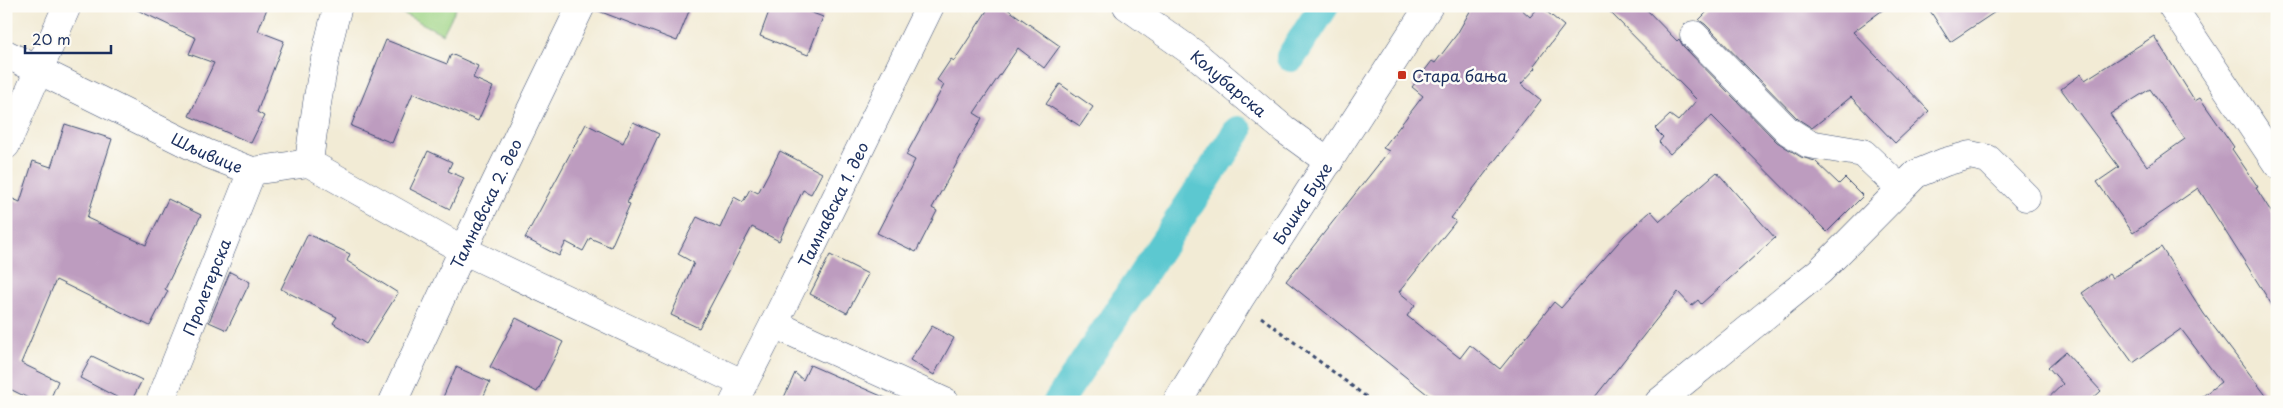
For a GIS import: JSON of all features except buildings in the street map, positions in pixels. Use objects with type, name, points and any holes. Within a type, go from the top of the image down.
[{"type":"street","points":[[6,145],[67,6]]},
{"type":"street","points":[[338,6],[326,47],[309,163],[463,250],[738,392]]},
{"type":"street","name":"Тамнавска 2. део","points":[[393,402],[463,250],[581,6]]},
{"type":"street","name":"Тамнавска 1. део","points":[[738,392],[774,324],[930,6]]},
{"type":"street","name":"Колубарска","points":[[1127,6],[1196,55],[1284,130],[1329,162]]},
{"type":"street","name":"Бошка Бухе","points":[[1177,402],[1239,300],[1429,6]]},
{"type":"street","points":[[2172,6],[2277,164]]},
{"type":"street","points":[[1694,35],[1788,132],[1809,144],[1863,153],[1901,190]]},
{"type":"street","name":"Шљивице","points":[[6,54],[206,153],[252,171],[309,163]]},
{"type":"street","points":[[1659,402],[1820,271],[1916,174],[1945,162],[1970,155],[1988,159],[2026,197]]},
{"type":"street","name":"Пролетерска","points":[[160,402],[252,171]]},
{"type":"street","points":[[774,324],[945,402]]},
{"type":"path","points":[[1239,300],[1373,402]]},
{"type":"green space","points":[[388,6],[457,6],[443,34]]},
{"type":"waterway","points":[[1291,57],[1324,6]]},
{"type":"waterway","points":[[1058,402],[1238,131]]},
{"type":"place","name":"Стара бања","points":[[1402,75]]}]
